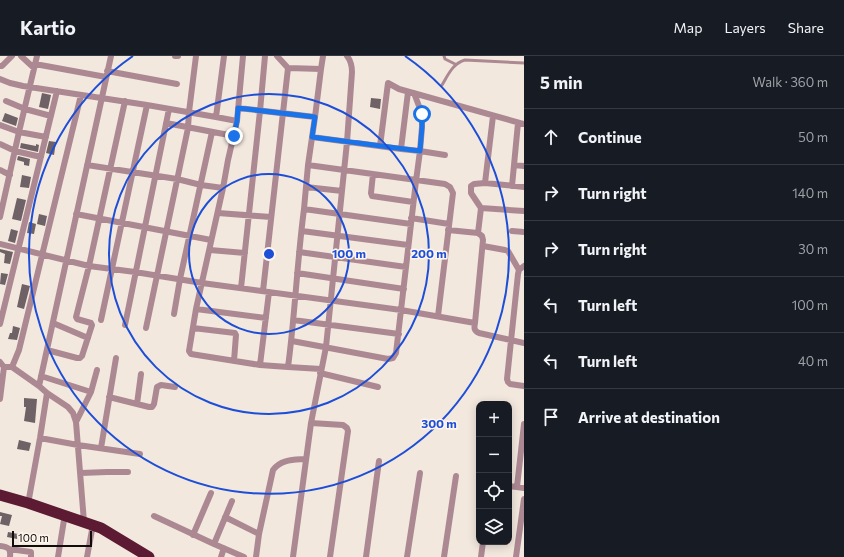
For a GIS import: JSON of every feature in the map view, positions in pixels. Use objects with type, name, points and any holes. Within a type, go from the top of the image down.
[{"type":"highway","points":[[0,496],[102,528],[149,557]]},
{"type":"highway","points":[[0,501],[28,505],[92,530],[138,557]]},
{"type":"street","points":[[0,66],[2,66],[12,56]]},
{"type":"street","points":[[20,56],[35,66],[177,84]]},
{"type":"street","points":[[0,217],[2,194],[10,175],[37,56]]},
{"type":"street","points":[[39,386],[102,98],[109,56]]},
{"type":"street","points":[[146,328],[188,128],[196,56]]},
{"type":"street","points":[[216,117],[224,56]]},
{"type":"street","points":[[243,56],[237,121],[228,160],[224,188],[196,309],[189,351],[191,354],[260,365],[321,371],[378,387]]},
{"type":"street","points":[[241,288],[265,56]]},
{"type":"street","points":[[277,56],[288,68],[321,69]]},
{"type":"street","points":[[288,367],[292,341],[308,165],[323,56]]},
{"type":"street","points":[[293,557],[311,423],[326,347],[341,214],[348,142],[352,72],[351,64],[347,56]]},
{"type":"street","points":[[260,365],[266,318],[266,292],[271,217],[288,68]]},
{"type":"street","points":[[0,79],[15,85],[30,88],[147,105],[237,121]]},
{"type":"street","points":[[380,146],[388,84],[411,93],[521,123],[512,186]]},
{"type":"street","points":[[0,324],[57,91]]},
{"type":"street","points":[[401,149],[411,93]]},
{"type":"street","points":[[292,341],[388,359],[393,358],[396,353],[422,127],[422,114],[411,93]]},
{"type":"street","points":[[12,366],[19,350],[81,95]]},
{"type":"street","points":[[6,101],[25,109],[51,116]]},
{"type":"street","points":[[47,350],[80,358],[88,338],[92,325],[91,323],[77,319],[76,317],[89,266],[125,102]]},
{"type":"street","points":[[102,320],[147,105]]},
{"type":"street","points":[[238,108],[315,117]]},
{"type":"street","points":[[125,325],[169,109]]},
{"type":"street","points":[[485,183],[493,116]]},
{"type":"street","points":[[166,123],[234,136]]},
{"type":"street","points":[[0,125],[19,132],[46,137]]},
{"type":"street","points":[[174,314],[180,279],[212,132]]},
{"type":"street","points":[[312,137],[445,154]]},
{"type":"street","points":[[0,144],[15,151],[41,157]]},
{"type":"street","points":[[87,165],[224,188]]},
{"type":"street","points":[[308,165],[445,184],[450,187],[453,193],[438,316]]},
{"type":"street","points":[[514,165],[524,166]]},
{"type":"street","points":[[0,170],[10,175]]},
{"type":"street","points":[[374,174],[372,196],[413,202]]},
{"type":"street","points":[[478,233],[481,208],[471,193],[470,189],[474,184],[485,183],[524,187]]},
{"type":"street","points":[[306,187],[342,192]]},
{"type":"street","points":[[481,208],[524,211]]},
{"type":"street","points":[[304,209],[411,221],[478,233],[482,236],[483,246],[474,329],[479,333],[524,343]]},
{"type":"street","points":[[218,213],[271,217]]},
{"type":"street","points":[[76,214],[211,240]]},
{"type":"street","points":[[302,230],[408,245]]},
{"type":"street","points":[[512,231],[524,232]]},
{"type":"street","points":[[0,244],[89,266],[401,310],[475,323]]},
{"type":"street","points":[[483,246],[508,251],[521,268],[507,379],[510,384],[524,386]]},
{"type":"street","points":[[210,250],[244,253]]},
{"type":"street","points":[[299,252],[406,267]]},
{"type":"street","points":[[297,273],[404,289]]},
{"type":"street","points":[[196,309],[266,318]]},
{"type":"street","points":[[293,320],[399,334]]},
{"type":"street","points":[[53,323],[88,338]]},
{"type":"street","points":[[193,328],[235,333],[234,361]]},
{"type":"street","points":[[101,448],[116,358]]},
{"type":"street","points":[[0,398],[2,364],[12,366],[68,407],[73,413],[76,422],[84,522]]},
{"type":"street","points":[[76,422],[91,392],[97,370]]},
{"type":"street","points":[[137,404],[141,374]]},
{"type":"street","points":[[41,376],[91,392]]},
{"type":"street","points":[[109,397],[152,407],[154,404],[157,387],[159,385],[175,387]]},
{"type":"street","points":[[28,505],[48,393]]},
{"type":"street","points":[[311,423],[343,425],[348,431],[330,557]]},
{"type":"street","points":[[517,487],[524,424]]},
{"type":"street","points":[[40,438],[140,454]]},
{"type":"street","points":[[256,557],[259,534],[273,470],[276,465],[287,460],[306,459]]},
{"type":"street","points":[[366,557],[379,461]]},
{"type":"street","points":[[81,473],[128,472]]},
{"type":"street","points":[[407,557],[420,473]]},
{"type":"street","points":[[444,557],[456,476]]},
{"type":"street","points":[[512,486],[524,488]]},
{"type":"street","points":[[194,535],[211,493]]},
{"type":"street","points":[[516,557],[524,499]]},
{"type":"street","points":[[214,544],[232,501]]},
{"type":"street","points":[[154,516],[244,557]]},
{"type":"street","points":[[225,517],[259,534]]},
{"type":"street","points":[[58,557],[64,520]]},
{"type":"street","points":[[87,557],[92,530]]},
{"type":"street","points":[[481,557],[483,545]]},
{"type":"street","points":[[0,546],[32,552],[31,557]]},
{"type":"street","points":[[9,548],[10,557]]},
{"type":"street","points":[[221,557],[224,548]]},
{"type":"lane","points":[[444,56],[445,59],[455,64]]},
{"type":"lane","points":[[442,85],[455,64],[460,61],[524,63]]},
{"type":"building","points":[[42,93],[51,95],[48,109],[39,107]]},
{"type":"building","points":[[371,98],[381,99],[380,109],[370,107]]},
{"type":"building","points":[[5,113],[18,118],[16,126],[2,121]]},
{"type":"building","points":[[49,141],[56,142],[54,155],[46,153]]},
{"type":"building","points":[[21,143],[36,146],[36,144],[39,145],[38,152],[20,148]]},
{"type":"building","points":[[18,156],[30,159],[29,166],[24,165],[24,162],[17,160]]},
{"type":"building","points":[[22,175],[31,177],[29,188],[20,187]]},
{"type":"building","points":[[17,198],[26,200],[21,221],[12,219]]},
{"type":"building","points":[[39,214],[47,216],[45,226],[37,224]]},
{"type":"building","points":[[29,222],[36,224],[34,234],[27,233]]},
{"type":"building","points":[[11,229],[18,231],[15,243],[8,241]]},
{"type":"building","points":[[0,249],[13,252],[10,264],[4,263],[5,254],[0,252]]},
{"type":"building","points":[[1,273],[8,274],[5,285],[0,284]]},
{"type":"building","points":[[22,284],[30,286],[24,309],[17,307]]},
{"type":"building","points":[[13,326],[20,328],[17,340],[8,339],[10,333],[12,333]]},
{"type":"building","points":[[24,398],[37,399],[35,423],[24,421],[26,407],[24,407]]},
{"type":"building","points":[[19,440],[31,443],[29,451],[17,449]]},
{"type":"building","points":[[0,512],[12,515],[9,526],[0,524],[2,516],[0,516]]},
{"type":"building","points":[[8,532],[18,534],[17,539],[7,537]]},
{"type":"route","points":[[234,136],[238,108],[315,117],[312,137],[420,151],[422,114]]}]
